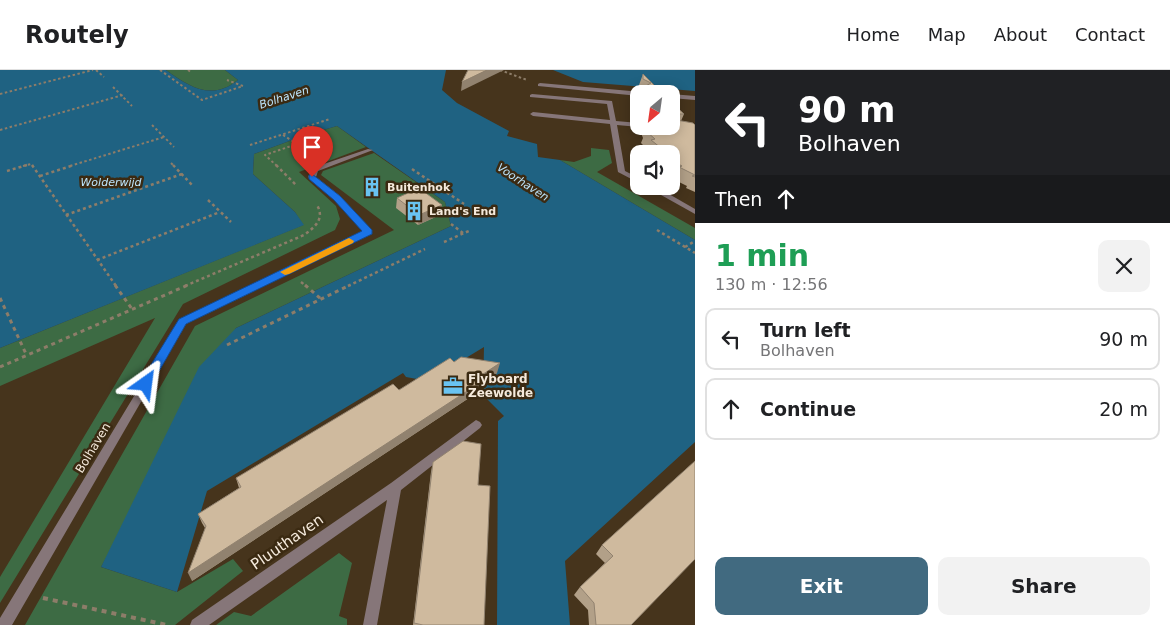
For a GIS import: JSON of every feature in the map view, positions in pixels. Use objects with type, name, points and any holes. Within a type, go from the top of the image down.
[{"type":"street","points":[[540,84],[630,93]]},
{"type":"street","points":[[532,96],[610,102],[622,172],[630,176]]},
{"type":"street","points":[[680,97],[695,98]]},
{"type":"street","points":[[533,114],[630,124]]},
{"type":"street","name":"Bolhaven","points":[[4,625],[183,322],[368,232],[337,198],[312,177],[315,170],[370,150]]},
{"type":"street","points":[[665,195],[695,212]]},
{"type":"street","name":"Pluuthaven","points":[[197,625],[395,487],[476,425]]},
{"type":"street","points":[[370,625],[395,487]]},
{"type":"path","points":[[0,94],[95,70],[104,77]]},
{"type":"path","points":[[160,70],[202,100],[243,86],[228,80]]},
{"type":"path","points":[[188,70],[192,73]]},
{"type":"path","points":[[500,70],[540,84]]},
{"type":"path","points":[[507,73],[511,70]]},
{"type":"path","points":[[114,87],[132,106]]},
{"type":"path","points":[[0,130],[123,95]]},
{"type":"path","points":[[250,146],[330,120]]},
{"type":"path","points":[[152,125],[174,147]]},
{"type":"path","points":[[283,135],[297,144],[265,155],[297,185]]},
{"type":"path","points":[[40,176],[164,137]]},
{"type":"path","points":[[171,163],[193,186]]},
{"type":"path","points":[[7,171],[31,164],[132,309]]},
{"type":"path","points":[[412,170],[464,204]]},
{"type":"path","points":[[66,215],[182,174]]},
{"type":"path","points":[[417,188],[431,182]]},
{"type":"path","points":[[208,200],[231,222]]},
{"type":"path","points":[[0,367],[304,235],[321,220],[321,210],[316,204]]},
{"type":"path","points":[[98,260],[220,212]]},
{"type":"path","points":[[451,224],[463,233]]},
{"type":"path","points":[[444,242],[470,230]]},
{"type":"path","points":[[657,230],[695,253]]},
{"type":"path","points":[[685,247],[695,241]]},
{"type":"path","points":[[227,345],[425,249]]},
{"type":"path","points":[[287,271],[321,299]]},
{"type":"path","points":[[0,298],[27,356]]},
{"type":"path","points":[[23,594],[167,625]]},
{"type":"green space","points":[[166,70],[225,70],[238,80],[219,90],[210,91],[183,82]]},
{"type":"green space","points":[[337,126],[366,147],[299,172],[336,206],[340,219],[335,230],[183,304],[0,603],[0,577],[155,318],[0,386],[0,348],[303,225],[295,212],[253,174],[254,154]]},
{"type":"green space","points":[[591,148],[609,150],[612,163],[597,172],[630,191],[630,195],[637,195],[695,228],[695,240],[560,160],[574,162],[591,156]]},
{"type":"green space","points":[[374,153],[445,202],[451,226],[236,328],[101,567],[177,592],[233,559],[243,571],[175,625],[25,625],[195,326],[394,230],[321,175],[323,171]]},
{"type":"green space","points":[[339,553],[352,563],[339,616],[347,619],[347,625],[216,625],[234,612],[251,616]]},
{"type":"water","name":"Wolderwijd","points":[[0,70],[166,70],[183,82],[210,91],[219,90],[238,80],[225,70],[446,70],[442,90],[457,103],[509,131],[507,136],[537,144],[538,157],[560,160],[695,240],[695,442],[565,561],[570,625],[497,625],[498,421],[504,416],[483,395],[484,347],[428,381],[406,377],[403,373],[207,491],[177,592],[101,567],[199,367],[236,328],[451,226],[445,202],[337,126],[254,154],[253,174],[295,212],[304,225],[0,348]]},
{"type":"water","points":[[553,70],[695,70],[695,91],[680,90],[680,85],[630,86],[583,82]]},
{"type":"building","points":[[468,70],[487,70],[462,82]]},
{"type":"building","points":[[643,74],[654,85],[648,85],[651,83],[643,79]]},
{"type":"building","points":[[680,121],[693,123],[695,125],[695,175],[680,168],[682,166],[680,165],[680,145],[657,145],[651,140],[655,139],[650,135],[680,135]]},
{"type":"building","points":[[419,188],[442,205],[419,215],[397,198]]},
{"type":"building","points":[[461,357],[500,363],[474,380],[478,384],[188,573],[206,526],[198,514],[241,487],[236,478],[393,384],[399,390],[450,358],[454,362]]},
{"type":"building","points":[[463,441],[481,444],[478,485],[490,486],[484,625],[423,625],[414,623],[433,462]]},
{"type":"building","points":[[695,461],[695,559],[631,625],[596,625],[594,603],[580,587],[613,556],[602,545]]},
{"type":"slow traffic","points":[[285,272],[349,241]]},
{"type":"place","name":"Buitenhok","points":[[372,187]]},
{"type":"place","name":"Land's End","points":[[414,211]]},
{"type":"place","name":"Flyboard Zeewolde","points":[[453,386]]},
{"type":"route","points":[[146,384],[183,322],[368,232],[337,198],[312,177]]},
{"type":"water label","name":"Voorhaven","points":[[523,182]]}]
